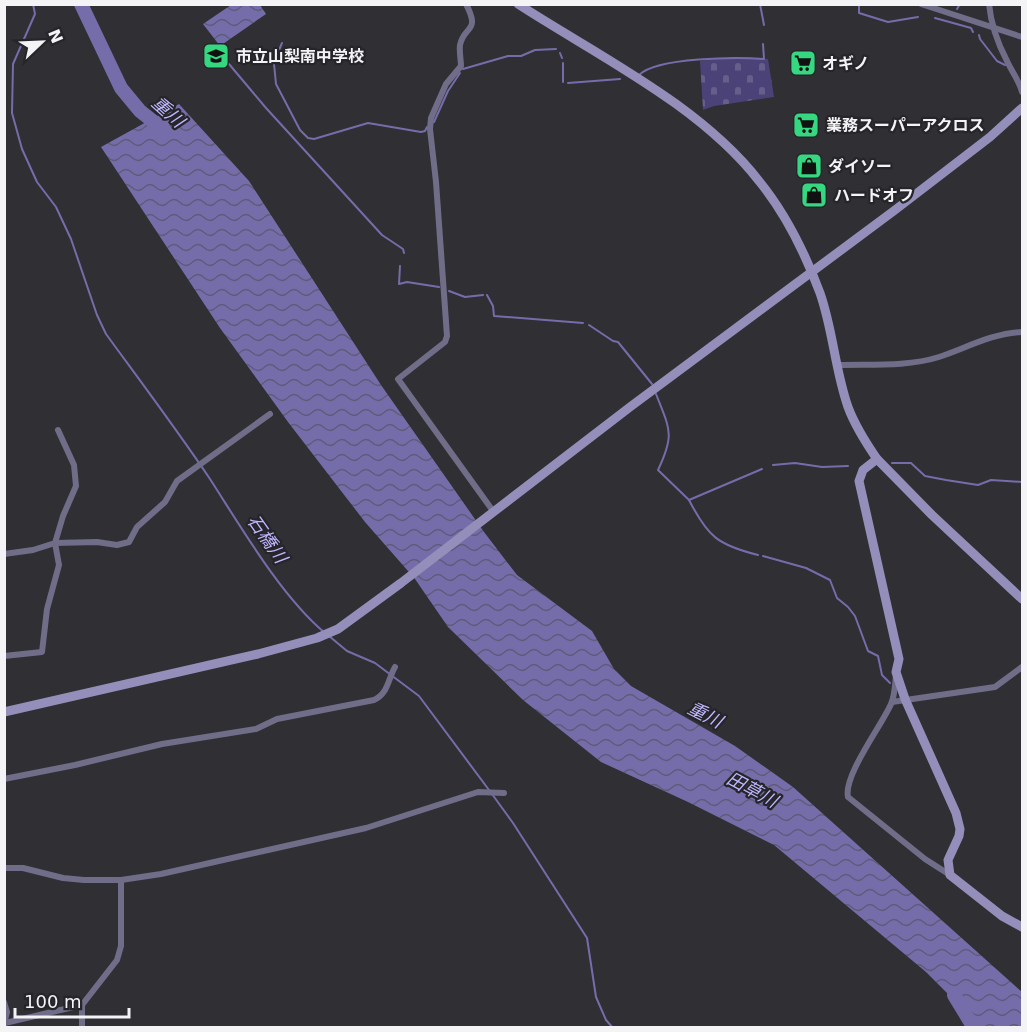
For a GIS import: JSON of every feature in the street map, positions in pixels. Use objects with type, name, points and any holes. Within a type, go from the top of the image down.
[{"type":"street","points":[[466,4],[473,17],[471,28],[460,44],[461,66],[446,84],[431,118],[430,129],[447,336],[445,342],[398,379],[493,511]]},
{"type":"street","points":[[518,4],[690,114],[745,164],[773,198],[788,223],[811,272],[828,320],[848,407],[877,459],[932,515],[1023,599]]},
{"type":"street","points":[[921,4],[1023,37]]},
{"type":"street","points":[[989,4],[991,26],[1023,92]]},
{"type":"street","points":[[4,712],[208,666],[321,637],[338,629],[990,137],[1023,108]]},
{"type":"street","points":[[838,365],[915,363],[1012,332],[1023,332]]},
{"type":"street","points":[[4,554],[33,550],[55,543],[97,542],[117,545],[129,542],[137,527],[165,502],[177,481],[270,414]]},
{"type":"street","points":[[4,656],[42,652],[47,609],[59,565],[55,543],[63,516],[76,486],[74,465],[58,430]]},
{"type":"street","points":[[877,459],[862,470],[859,481],[899,659],[892,702],[864,751],[846,790],[848,797],[925,859],[1022,929]]},
{"type":"street","points":[[4,779],[162,744],[255,729],[277,719],[375,700],[382,697],[386,691],[394,667]]},
{"type":"street","points":[[892,702],[995,687],[1023,667]]},
{"type":"street","points":[[896,672],[905,699],[956,813],[959,836],[948,860],[950,875]]},
{"type":"street","points":[[4,868],[23,868],[63,878],[84,880],[121,880],[161,874],[366,828],[478,792],[504,793]]},
{"type":"street","points":[[82,1028],[82,1005],[117,960],[122,946],[121,880]]},
{"type":"street","points":[[4,1002],[7,1012],[5,1023],[82,1005]]},
{"type":"green space","points":[[734,57],[768,59],[774,97],[714,106],[703,110],[700,61]]},
{"type":"water","points":[[231,5],[260,5],[266,14],[220,46],[203,24]]},
{"type":"water","points":[[179,104],[249,181],[381,385],[484,532],[517,575],[592,631],[614,669],[631,686],[735,746],[793,787],[1022,992],[1022,1027],[978,1027],[978,1024],[926,972],[774,845],[601,762],[523,700],[448,627],[415,579],[365,522],[288,422],[220,328],[101,147]]},
{"type":"waterway","name":"石橋川","points":[[33,4],[35,14],[13,64],[12,113],[22,149],[37,182],[56,207],[71,239],[97,315],[106,334],[159,406],[277,581],[325,633]]},
{"type":"waterway","name":"重川","points":[[81,4],[121,88],[140,111],[164,130]]},
{"type":"waterway","points":[[760,4],[764,25]]},
{"type":"waterway","points":[[859,4],[859,13],[888,22],[918,17]]},
{"type":"waterway","points":[[957,9],[960,4]]},
{"type":"waterway","points":[[935,18],[971,28],[973,32]]},
{"type":"waterway","points":[[979,35],[997,61],[1005,65]]},
{"type":"waterway","points":[[277,55],[282,43]]},
{"type":"waterway","points":[[639,75],[648,69],[680,62],[718,58],[764,59],[763,44]]},
{"type":"waterway","points":[[463,69],[508,56],[521,56],[535,50],[556,49]]},
{"type":"waterway","points":[[560,53],[562,58]]},
{"type":"waterway","points":[[563,63],[563,82]]},
{"type":"waterway","points":[[229,64],[382,235],[403,249],[404,253]]},
{"type":"waterway","points":[[274,64],[276,84],[300,130],[308,138],[314,139],[368,123],[421,132],[427,127]]},
{"type":"waterway","points":[[434,122],[448,91],[460,73]]},
{"type":"waterway","points":[[568,83],[620,79]]},
{"type":"waterway","points":[[400,266],[399,284],[407,282],[439,287]]},
{"type":"waterway","points":[[449,291],[465,297],[483,295]]},
{"type":"waterway","points":[[487,295],[493,306],[494,316],[583,323]]},
{"type":"waterway","points":[[589,325],[618,342],[652,384]]},
{"type":"waterway","points":[[656,394],[669,432],[667,448],[658,470],[689,500],[762,469]]},
{"type":"waterway","points":[[773,465],[795,463],[822,467],[848,466]]},
{"type":"waterway","points":[[892,463],[911,463],[925,476],[978,485],[991,480],[1022,482]]},
{"type":"waterway","points":[[689,500],[702,523],[716,538],[733,547],[758,555]]},
{"type":"waterway","points":[[763,556],[806,568],[830,580],[837,598],[855,616],[868,651],[878,656],[882,675],[890,683]]},
{"type":"waterway","name":"石橋川","points":[[329,636],[347,651],[375,663],[419,696],[489,790]]},
{"type":"waterway","name":"石橋川","points":[[492,794],[587,938],[596,997],[606,1020],[613,1028]]},
{"type":"waterway","name":"田草川","points":[[954,995],[974,1028]]},
{"type":"place","name":"市立山梨南中学校","points":[[216,56]]},
{"type":"place","name":"オギノ","points":[[803,63]]},
{"type":"place","name":"業務スーパーアクロス","points":[[806,125]]},
{"type":"place","name":"ダイソー","points":[[809,166]]},
{"type":"place","name":"ハードオフ","points":[[814,195]]}]
